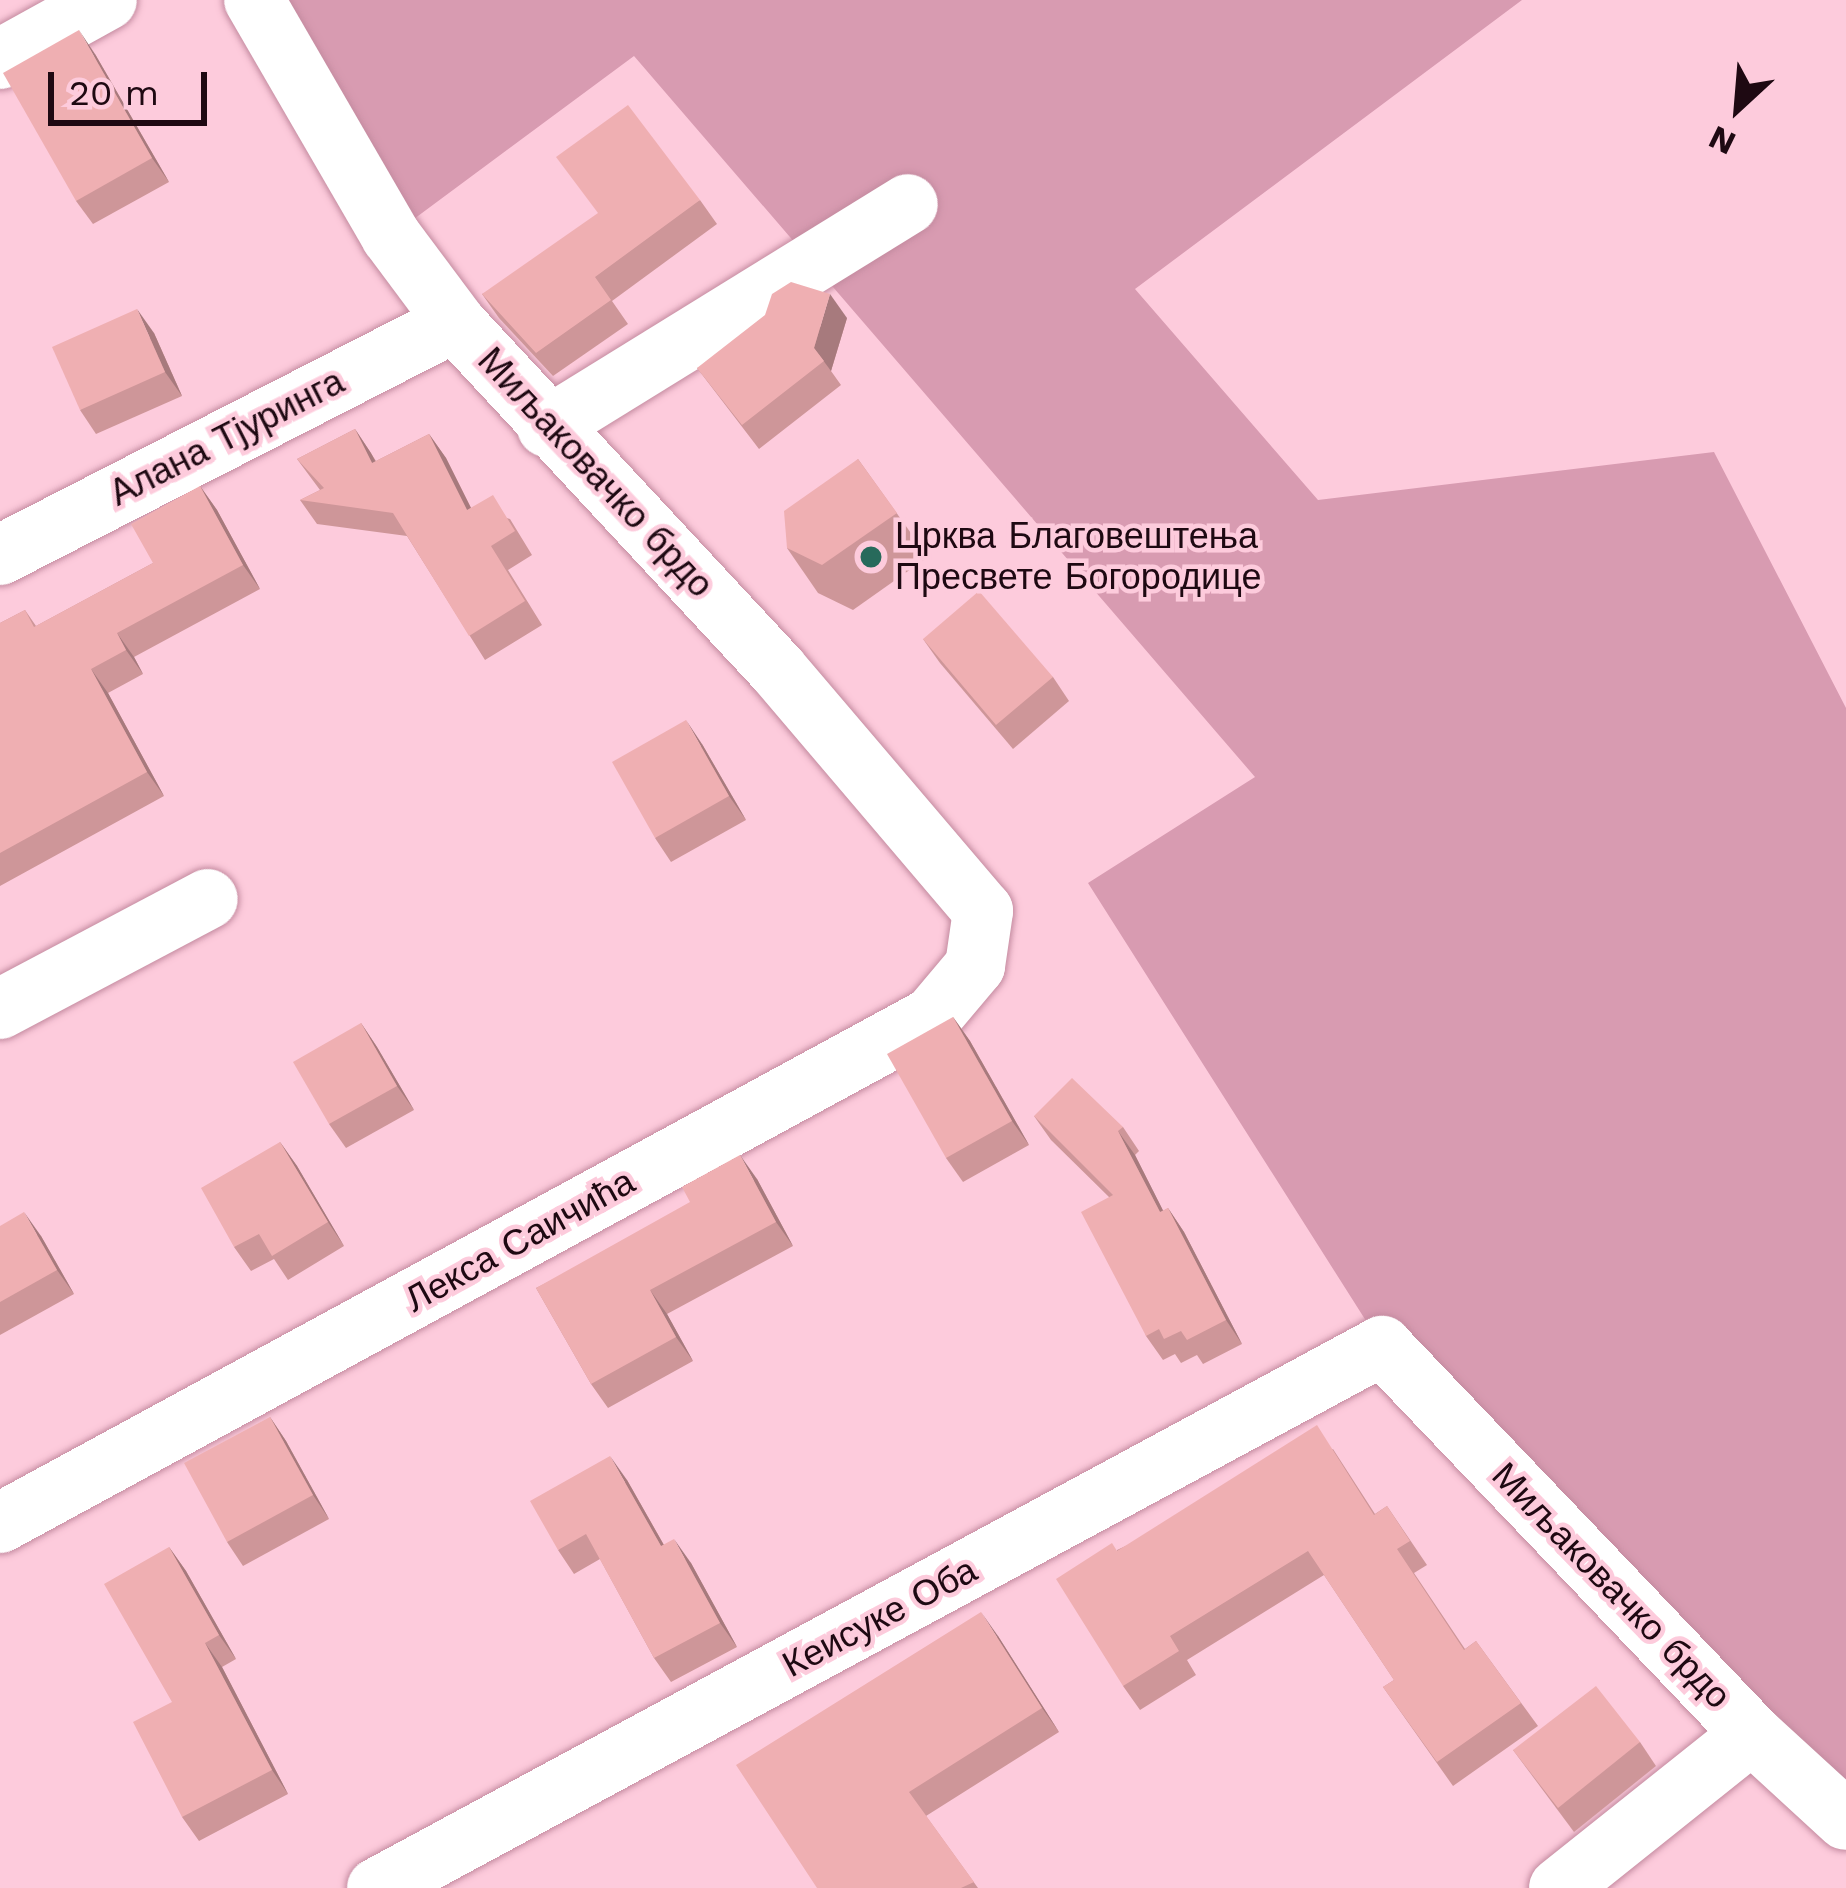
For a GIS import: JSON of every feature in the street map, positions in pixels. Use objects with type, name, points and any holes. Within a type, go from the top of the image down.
[{"type":"street","points":[[0,59],[107,0]]},
{"type":"street","name":"Миљаковачко брдо","points":[[254,0],[392,236],[455,322],[777,668],[983,911]]},
{"type":"street","points":[[548,427],[908,204]]},
{"type":"street","name":"Алана Тјуринга","points":[[0,555],[455,322]]},
{"type":"street","points":[[0,1009],[208,899]]},
{"type":"street","name":"Лекса Саичића","points":[[0,1523],[932,1017],[975,966],[983,911]]},
{"type":"street","name":"Миљаковачко брдо","points":[[1382,1346],[1751,1734],[1846,1820]]},
{"type":"street","name":"Кеисуке Оба","points":[[377,1888],[1382,1346]]},
{"type":"street","points":[[1559,1888],[1751,1734]]},
{"type":"shaded area","points":[[251,0],[1522,0],[1135,289],[1318,500],[1714,452],[1846,708],[1846,1814],[1382,1346],[1088,883],[1255,777],[634,56],[391,236]]},
{"type":"building","points":[[79,30],[152,158],[76,201],[3,73]]},
{"type":"building","points":[[628,105],[700,200],[595,277],[611,300],[536,353],[482,294],[598,213],[556,157]]},
{"type":"building","points":[[791,282],[830,294],[814,348],[824,361],[742,425],[697,368],[765,315],[772,294]]},
{"type":"building","points":[[137,309],[165,372],[80,410],[52,347]]},
{"type":"building","points":[[355,429],[372,463],[429,434],[467,510],[493,495],[515,531],[491,546],[525,601],[469,636],[393,513],[300,500],[324,488],[297,459]]},
{"type":"building","points":[[858,459],[897,513],[822,565],[787,548],[784,511]]},
{"type":"building","points":[[200,486],[243,565],[117,633],[126,650],[91,669],[147,772],[0,853],[0,623],[25,610],[34,627],[153,563],[131,524]]},
{"type":"building","points":[[979,591],[1053,677],[996,725],[923,639]]},
{"type":"building","points":[[686,720],[729,796],[655,838],[612,762]]},
{"type":"building","points":[[953,1017],[1012,1121],[946,1158],[887,1054]]},
{"type":"building","points":[[361,1023],[397,1086],[329,1124],[293,1062]]},
{"type":"building","points":[[1072,1078],[1123,1127],[1118,1131],[1160,1212],[1168,1208],[1226,1320],[1187,1340],[1181,1331],[1164,1339],[1159,1329],[1146,1336],[1081,1212],[1113,1195],[1034,1116]]},
{"type":"building","points":[[280,1142],[328,1222],[272,1256],[259,1234],[234,1247],[201,1188]]},
{"type":"building","points":[[740,1155],[776,1222],[650,1290],[676,1337],[591,1384],[536,1288],[690,1202],[682,1187]]},
{"type":"building","points":[[24,1212],[57,1270],[0,1302],[0,1226]]},
{"type":"building","points":[[270,1417],[313,1495],[227,1542],[184,1463]]},
{"type":"building","points":[[1317,1425],[1374,1515],[1387,1506],[1410,1541],[1397,1549],[1464,1650],[1476,1641],[1521,1703],[1437,1762],[1383,1687],[1394,1680],[1308,1551],[1170,1636],[1179,1651],[1123,1686],[1056,1579],[1112,1543],[1117,1551]]},
{"type":"building","points":[[610,1456],[661,1546],[674,1539],[720,1623],[654,1658],[586,1534],[558,1550],[530,1501]]},
{"type":"building","points":[[169,1547],[219,1635],[205,1643],[272,1770],[182,1817],[133,1722],[172,1702],[104,1584]]},
{"type":"building","points":[[981,1612],[1042,1708],[909,1792],[974,1882],[961,1888],[817,1888],[736,1765]]},
{"type":"building","points":[[1596,1686],[1640,1742],[1558,1808],[1513,1750]]},
{"type":"place","name":"Црква Благовештења Пресвете Богородице","points":[[871,557]]}]
